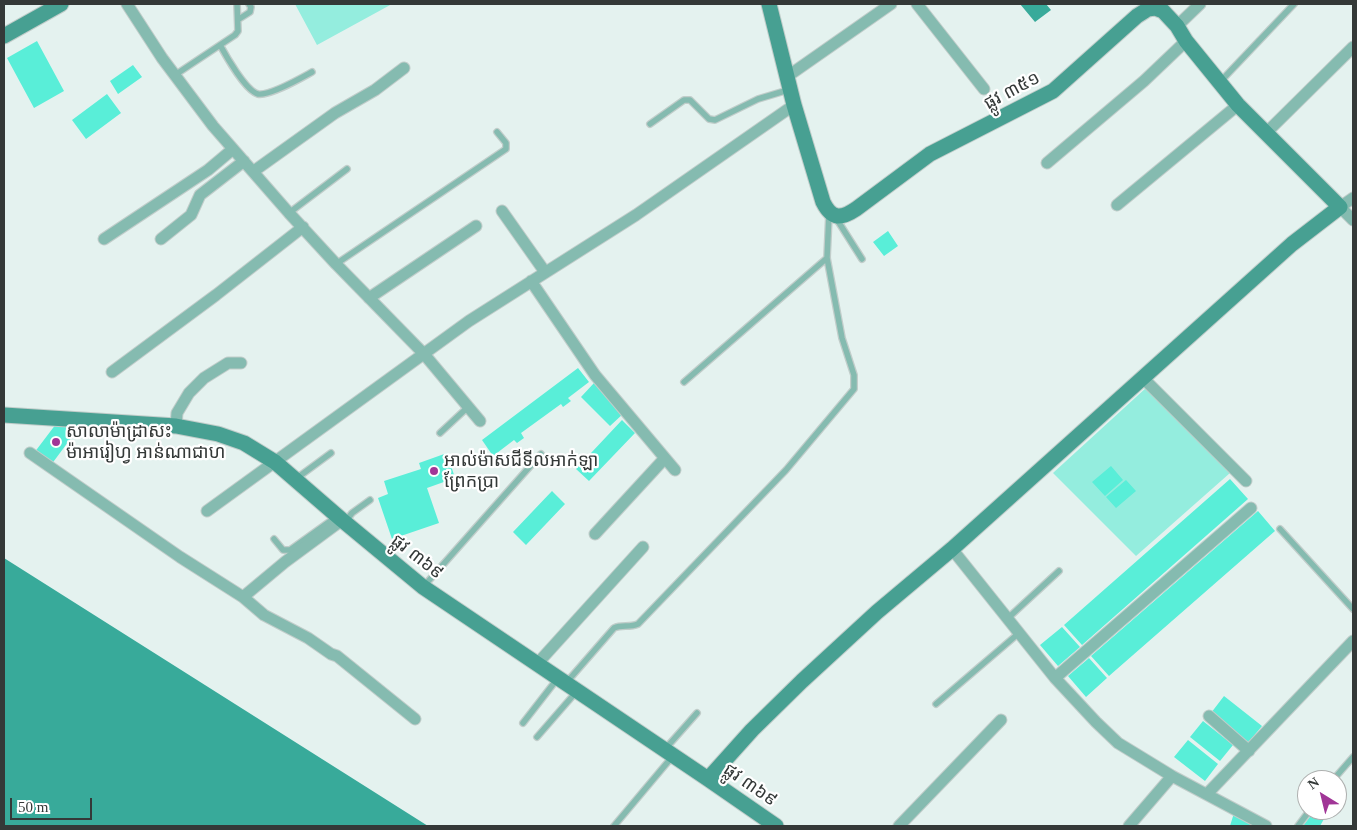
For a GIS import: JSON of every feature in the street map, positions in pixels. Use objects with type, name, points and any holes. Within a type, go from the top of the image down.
[{"type":"street","points":[[4,36],[60,4]]},
{"type":"street","points":[[127,4],[162,58],[233,149],[336,264],[424,354],[480,421]]},
{"type":"street","points":[[770,4],[794,104],[824,202],[832,214]]},
{"type":"street","points":[[789,83],[891,4]]},
{"type":"street","points":[[917,4],[984,89]]},
{"type":"street","points":[[1177,26],[1200,4]]},
{"type":"street","name":"ផ្លូវ ៣៥១","points":[[832,214],[847,215],[930,154],[1053,91],[1137,16],[1148,9],[1155,8],[1163,11],[1177,26],[1186,41],[1238,105],[1340,207]]},
{"type":"street","points":[[1047,163],[1144,81],[1186,41]]},
{"type":"street","points":[[1266,133],[1353,47]]},
{"type":"street","points":[[254,171],[335,113],[375,90],[404,68]]},
{"type":"street","points":[[207,512],[469,321],[636,214],[794,104]]},
{"type":"street","points":[[1117,205],[1238,105]]},
{"type":"street","points":[[104,239],[208,170],[233,149]]},
{"type":"street","points":[[161,239],[191,215],[200,195],[244,161]]},
{"type":"street","points":[[708,779],[752,730],[877,612],[952,550],[1292,244],[1353,198]]},
{"type":"street","points":[[1340,207],[1353,220]]},
{"type":"street","points":[[502,211],[544,272]]},
{"type":"street","points":[[112,372],[216,295],[303,226]]},
{"type":"street","points":[[369,298],[476,226]]},
{"type":"street","points":[[531,281],[595,375],[675,470]]},
{"type":"street","points":[[176,426],[177,413],[182,404],[204,378],[228,363],[241,363]]},
{"type":"street","points":[[1142,377],[1246,481]]},
{"type":"street","name":"ផ្លូវ ៣៦៩","points":[[4,415],[176,426],[218,434],[244,443],[275,462],[422,587],[776,826]]},
{"type":"street","points":[[30,453],[180,557],[243,597],[264,615],[337,656],[416,719]]},
{"type":"street","points":[[595,534],[665,458]]},
{"type":"street","points":[[1056,678],[1251,508]]},
{"type":"street","points":[[243,597],[285,562],[341,520]]},
{"type":"street","points":[[537,664],[643,547]]},
{"type":"street","points":[[952,550],[1056,678],[1118,743],[1172,776],[1266,826]]},
{"type":"street","points":[[1207,794],[1353,641]]},
{"type":"street","points":[[1209,716],[1249,751]]},
{"type":"street","points":[[899,826],[1002,720]]},
{"type":"street","points":[[1129,826],[1172,776]]},
{"type":"lane","points":[[175,75],[238,31],[237,4]]},
{"type":"lane","points":[[239,19],[250,12],[249,4]]},
{"type":"lane","points":[[1220,82],[1294,4]]},
{"type":"lane","points":[[220,45],[240,77],[253,92],[260,94],[292,84],[312,72]]},
{"type":"lane","points":[[650,124],[684,100],[690,100],[709,119],[715,120],[789,83]]},
{"type":"lane","points":[[336,264],[506,149],[506,144],[497,132]]},
{"type":"lane","points":[[289,213],[347,169]]},
{"type":"lane","points":[[523,723],[567,684],[614,628],[620,625],[632,626],[638,624],[786,470],[854,389],[854,375],[842,338],[827,258],[832,214]]},
{"type":"lane","points":[[832,214],[862,259]]},
{"type":"lane","points":[[684,382],[827,258]]},
{"type":"lane","points":[[440,433],[468,406]]},
{"type":"lane","points":[[295,479],[331,453]]},
{"type":"lane","points":[[422,587],[541,454]]},
{"type":"lane","points":[[274,539],[283,550],[290,550],[352,514],[370,500]]},
{"type":"lane","points":[[1280,529],[1353,610]]},
{"type":"lane","points":[[1007,619],[1059,571]]},
{"type":"lane","points":[[936,704],[1019,633]]},
{"type":"lane","points":[[537,737],[567,684]]},
{"type":"lane","points":[[614,826],[697,713]]},
{"type":"lane","points":[[1342,770],[1353,757]]},
{"type":"shaded area","points":[[295,4],[392,4],[317,45]]},
{"type":"shaded area","points":[[1020,4],[1046,4],[1051,10],[1035,22]]},
{"type":"shaded area","points":[[1147,387],[1230,473],[1136,556],[1053,473]]},
{"type":"shaded area","points":[[4,558],[428,826],[4,826]]},
{"type":"building","points":[[37,41],[64,91],[34,108],[7,58]]},
{"type":"building","points":[[133,65],[142,77],[118,94],[110,81]]},
{"type":"building","points":[[107,94],[121,113],[86,139],[72,120]]},
{"type":"building","points":[[888,231],[898,246],[884,256],[873,242]]},
{"type":"building","points":[[578,368],[589,382],[568,398],[571,401],[563,407],[561,404],[521,433],[524,438],[517,443],[514,440],[493,456],[482,440]]},
{"type":"building","points":[[594,383],[624,413],[610,426],[581,397]]},
{"type":"building","points":[[622,420],[635,433],[589,481],[576,469]]},
{"type":"building","name":"សាលាម៉ាដ្រាសះ ម៉ាអារៀហ្វ អាន់ណាជាហ","points":[[56,424],[77,430],[51,465],[34,453]]},
{"type":"building","points":[[447,453],[455,478],[427,488],[439,523],[392,539],[378,498],[388,494],[384,481],[421,469],[419,463]]},
{"type":"building","points":[[1111,466],[1123,480],[1105,496],[1092,482]]},
{"type":"building","points":[[1230,479],[1248,499],[1082,645],[1064,625]]},
{"type":"building","points":[[1126,480],[1136,491],[1116,508],[1106,497]]},
{"type":"building","points":[[552,491],[565,504],[526,545],[513,532]]},
{"type":"building","points":[[1258,511],[1275,531],[1109,676],[1091,656]]},
{"type":"building","points":[[1062,627],[1080,647],[1058,666],[1040,645]]},
{"type":"building","points":[[1089,658],[1107,678],[1086,697],[1068,676]]},
{"type":"building","points":[[1224,696],[1262,726],[1248,743],[1211,713]]},
{"type":"building","points":[[1203,721],[1233,745],[1220,761],[1190,737]]},
{"type":"building","points":[[1188,740],[1218,764],[1205,781],[1174,757]]},
{"type":"building","points":[[1234,813],[1261,826],[1230,826]]},
{"type":"building","points":[[1308,820],[1323,820],[1320,826],[1303,826]]},
{"type":"place","name":"សាលាម៉ាដ្រាសះ ម៉ាអារៀហ្វ អាន់ណាជាហ","points":[[56,442]]},
{"type":"place","name":"អាល់ម៉ាសជីទីលអាក់ឡា ព្រែកប្រា","points":[[434,471]]}]
